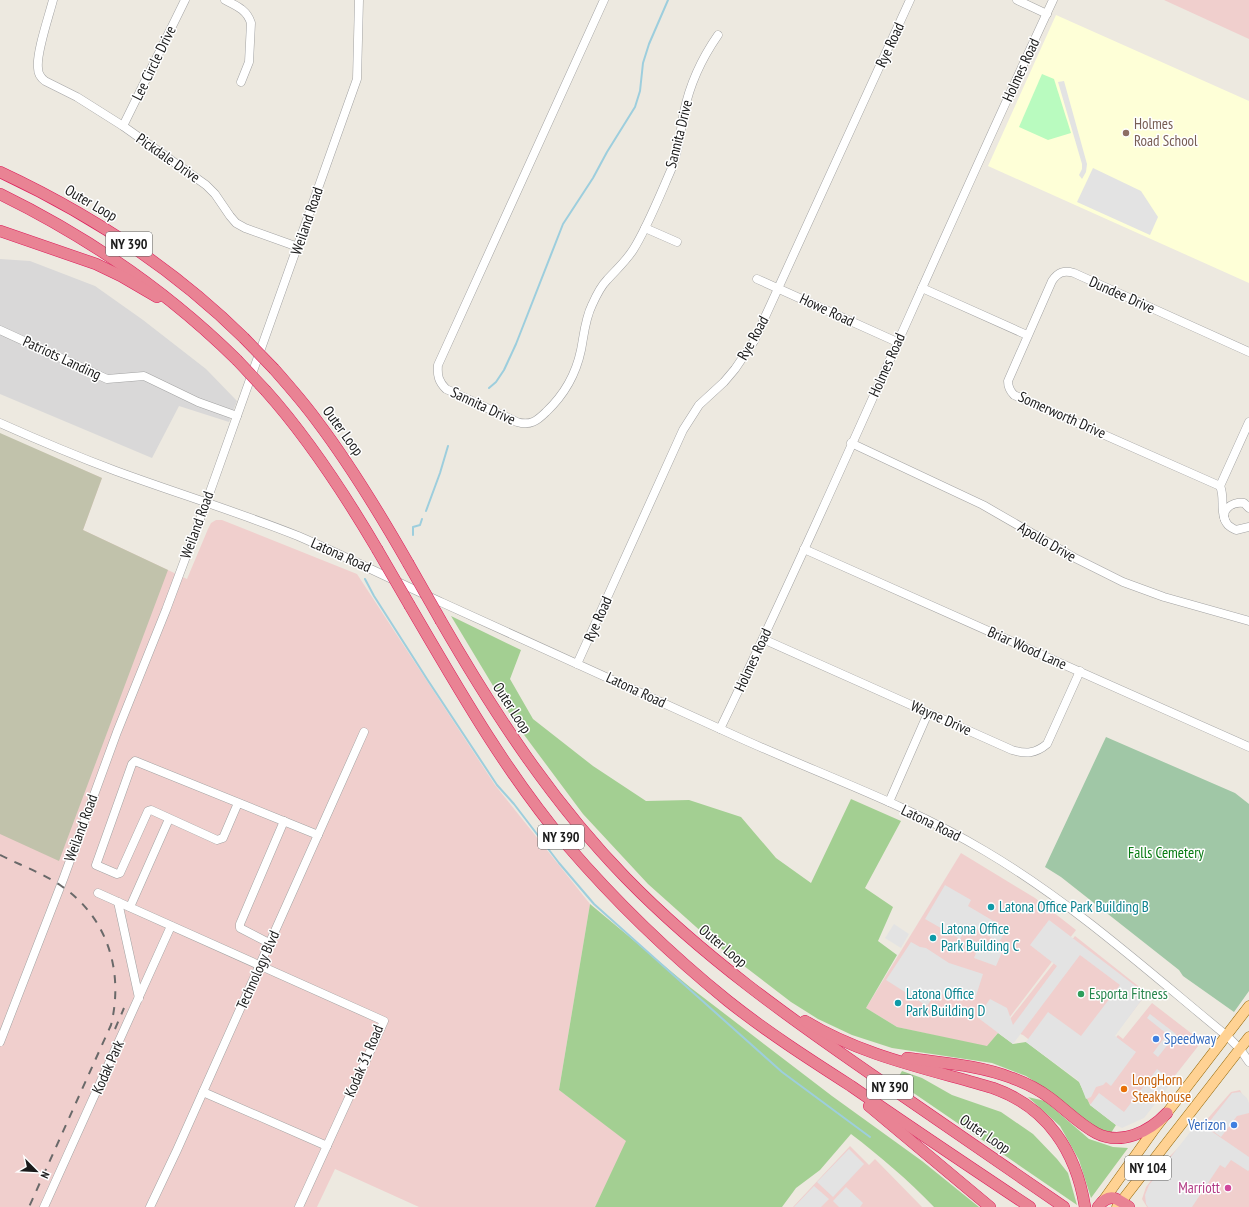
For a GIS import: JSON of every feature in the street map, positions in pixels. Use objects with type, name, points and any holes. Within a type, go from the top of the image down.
[{"type":"highway","name":"Outer Loop","points":[[0,172],[62,203],[125,241],[201,298],[244,338],[274,369],[311,412],[372,500],[441,621],[500,719],[525,756],[567,810],[626,878],[679,929],[719,963],[804,1028],[1064,1207]]},
{"type":"highway","name":"NY 390","points":[[0,194],[54,222],[103,251],[149,283],[193,319],[266,391],[321,460],[346,498],[471,711],[505,763],[542,813],[585,865],[644,927],[685,965],[746,1015],[1030,1207]]},
{"type":"highway","points":[[0,231],[106,268],[193,319]]},
{"type":"highway","points":[[719,963],[816,1027],[856,1046],[894,1060],[993,1088],[1018,1099],[1039,1115],[1057,1134],[1070,1155],[1079,1181],[1085,1207]]},
{"type":"highway","points":[[856,1046],[904,1057],[978,1068],[1008,1076],[1036,1089],[1054,1101],[1089,1129],[1106,1137],[1125,1138],[1140,1133],[1155,1124],[1167,1113]]},
{"type":"highway","points":[[811,1059],[990,1207]]},
{"type":"highway","points":[[1101,1204],[1112,1198],[1123,1205]]},
{"type":"main road","name":"NY 104","points":[[1101,1204],[1167,1113],[1249,1006]]},
{"type":"main road","name":"NY 104","points":[[1123,1205],[1249,1036]]},
{"type":"street","name":"Pickdale Drive","points":[[53,0],[39,55],[38,68],[41,78],[45,82],[77,97],[122,126],[206,185],[215,194],[236,223],[245,228],[298,247]]},
{"type":"street","name":"Lee Circle Drive","points":[[122,126],[185,0]]},
{"type":"street","points":[[225,0],[242,8],[249,17],[251,23],[249,62],[241,82]]},
{"type":"street","name":"Weiland Road","points":[[0,1042],[61,885],[116,732],[166,610],[206,503],[357,79],[359,0]]},
{"type":"street","name":"Sannita Drive","points":[[604,0],[440,358],[437,372],[442,385],[450,392],[517,422],[528,424],[539,419],[562,395],[574,374],[588,314],[595,297],[606,280],[628,257],[645,228],[675,158],[686,102],[695,76],[718,34]]},
{"type":"street","name":"Rye Road","points":[[577,664],[683,430],[699,405],[724,382],[746,356],[754,341],[910,0]]},
{"type":"street","points":[[1016,0],[1047,14]]},
{"type":"street","name":"Holmes Road","points":[[720,729],[763,639],[1053,0]]},
{"type":"street","points":[[645,228],[677,242]]},
{"type":"street","name":"Dundee Drive","points":[[1027,335],[1052,280],[1059,273],[1069,272],[1249,352]]},
{"type":"street","name":"Howe Road","points":[[757,279],[897,342]]},
{"type":"street","points":[[922,288],[1027,335]]},
{"type":"street","name":"Patriots Landing","points":[[0,330],[107,379],[144,376],[198,402],[237,416]]},
{"type":"street","name":"Somerworth Drive","points":[[1027,335],[1008,381],[1008,387],[1014,395],[1220,486]]},
{"type":"street","points":[[1249,422],[1220,486],[1224,498],[1222,510],[1225,520],[1229,526],[1236,530],[1249,527]]},
{"type":"street","name":"Latona Road","points":[[0,423],[48,445],[269,525],[328,549],[720,729],[888,802],[962,838],[1034,882],[1080,916],[1227,1036],[1240,1049],[1249,1062]]},
{"type":"street","name":"Apollo Drive","points":[[851,444],[983,505],[1072,557],[1123,582],[1164,597],[1249,622]]},
{"type":"street","points":[[1225,520],[1225,512],[1231,504],[1238,502],[1244,503],[1249,508]]},
{"type":"street","name":"Briar Wood Lane","points":[[804,549],[1249,747]]},
{"type":"street","name":"Wayne Drive","points":[[763,639],[1012,750],[1028,754],[1041,749],[1049,740],[1080,671]]},
{"type":"street","points":[[888,802],[928,713]]},
{"type":"street","name":"Technology Blvd","points":[[150,1207],[364,732]]},
{"type":"street","points":[[238,803],[223,838],[220,840],[151,810],[148,811],[120,873],[117,874],[96,866],[132,764],[135,761],[318,835]]},
{"type":"street","points":[[130,907],[169,819]]},
{"type":"street","points":[[269,943],[240,928],[240,924],[284,821]]},
{"type":"street","name":"Kodak 31 Road","points":[[98,893],[384,1021],[300,1207]]},
{"type":"street","points":[[118,902],[139,998]]},
{"type":"street","name":"Kodak Park","points":[[44,1207],[171,926]]},
{"type":"street","points":[[203,1092],[327,1146]]},
{"type":"shaded area","points":[[1164,0],[1249,0],[1249,39]]},
{"type":"shaded area","name":"Holmes Road School","points":[[1056,15],[1249,101],[1249,283],[988,166]]},
{"type":"shaded area","points":[[1064,81],[1087,164],[1086,172],[1082,179],[1079,175],[1082,169],[1082,164],[1058,82]]},
{"type":"shaded area","points":[[1093,168],[1141,191],[1158,217],[1150,235],[1077,202]]},
{"type":"shaded area","points":[[0,259],[30,261],[95,286],[143,320],[206,369],[237,401],[229,422],[179,406],[152,458],[0,394]]},
{"type":"shaded area","points":[[0,433],[102,478],[83,530],[168,570],[59,861],[0,834]]},
{"type":"shaded area","points":[[0,434],[102,478],[83,530],[187,579],[208,529],[211,523],[216,520],[222,520],[357,574],[495,785],[590,904],[559,1090],[627,1141],[595,1207],[419,1207],[335,1169],[317,1207],[0,1207]]},
{"type":"shaded area","points":[[961,853],[1035,898],[1076,930],[987,1047],[897,1027],[866,1008]]},
{"type":"shaded area","points":[[945,885],[971,900],[968,906],[1007,929],[999,942],[968,924],[960,939],[925,919]]},
{"type":"shaded area","points":[[1049,920],[1146,994],[1115,1036],[1136,1052],[1111,1086],[1106,1082],[1103,1085],[1096,1087],[1091,1097],[1086,1099],[1079,1081],[1026,1042],[1048,1012],[1081,1036],[1120,985],[1080,955],[1013,1044],[977,1017],[990,999],[1007,1008],[1013,1025],[1057,966],[1030,945]]},
{"type":"shaded area","points":[[894,924],[909,934],[901,948],[885,938]]},
{"type":"shaded area","points":[[1075,936],[1147,993],[1080,1080],[1023,1035],[1003,1028]]},
{"type":"shaded area","points":[[981,941],[1003,950],[996,966],[974,958]]},
{"type":"shaded area","points":[[911,942],[920,947],[926,948],[949,963],[983,974],[975,999],[942,994],[942,991],[938,990],[927,1006],[886,980]]},
{"type":"shaded area","points":[[1152,1003],[1200,1040],[1199,1045],[1148,1110],[1119,1125],[1089,1103],[1080,1081],[1118,1035],[1123,1039]]},
{"type":"shaded area","points":[[1150,1014],[1176,1034],[1158,1057],[1153,1053],[1167,1034],[1147,1018]]},
{"type":"shaded area","points":[[1157,1069],[1173,1081],[1144,1118],[1122,1128],[1090,1105],[1099,1093],[1124,1112]]},
{"type":"shaded area","points":[[1240,1090],[1249,1109],[1249,1207],[1147,1207],[1142,1199],[1146,1187],[1169,1157],[1200,1122],[1203,1124],[1231,1092]]},
{"type":"shaded area","points":[[1240,1092],[1247,1098],[1249,1103],[1249,1113],[1237,1116],[1221,1137],[1206,1126],[1232,1093]]},
{"type":"shaded area","points":[[1198,1122],[1249,1157],[1249,1170],[1248,1171],[1231,1160],[1225,1168],[1220,1165],[1192,1207],[1148,1207],[1146,1204],[1145,1195],[1149,1185]]},
{"type":"shaded area","points":[[850,1146],[869,1165],[875,1159],[922,1207],[793,1207]]},
{"type":"shaded area","points":[[849,1149],[864,1164],[833,1197],[817,1182]]},
{"type":"shaded area","points":[[814,1186],[829,1199],[821,1207],[794,1207]]},
{"type":"shaded area","points":[[846,1187],[863,1203],[860,1207],[839,1207],[833,1201]]},
{"type":"green space","points":[[1042,74],[1054,79],[1071,133],[1048,140],[1019,127]]},
{"type":"green space","points":[[451,616],[521,650],[510,679],[533,719],[593,766],[646,801],[689,800],[741,817],[776,858],[811,883],[851,799],[901,821],[865,888],[893,907],[878,941],[897,955],[866,1008],[897,1027],[987,1046],[998,1033],[1013,1044],[1026,1042],[1079,1082],[1090,1105],[1116,1125],[1111,1133],[1094,1127],[1055,1095],[1026,1076],[992,1063],[892,1048],[852,1035],[818,1019],[791,1002],[714,943],[648,884],[583,814],[516,724]]},
{"type":"green space","name":"Falls Cemetery","points":[[1106,737],[1235,793],[1249,804],[1249,991],[1234,1012],[1183,976],[1179,970],[1061,877],[1045,867]]},
{"type":"green space","points":[[590,904],[691,988],[832,1096],[922,1161],[979,1207],[934,1207],[894,1169],[851,1134],[820,1170],[796,1188],[782,1207],[595,1207],[626,1141],[559,1090]]},
{"type":"green space","points":[[902,1071],[922,1078],[952,1095],[1001,1112],[1033,1134],[1068,1173],[1077,1205],[896,1081]]},
{"type":"green space","points":[[1028,1097],[1045,1101],[1089,1139],[1113,1147],[1128,1148],[1091,1198],[1079,1160],[1060,1126]]},
{"type":"waterway","points":[[489,388],[496,382],[504,370],[516,344],[563,224],[593,178],[635,107],[640,91],[643,63],[649,44],[668,0]]},
{"type":"waterway","points":[[426,511],[448,446]]},
{"type":"waterway","points":[[413,535],[413,527],[420,525],[422,519]]},
{"type":"waterway","points":[[365,579],[374,596],[427,679],[497,785],[514,804],[559,863],[594,904],[782,1072],[870,1137]]},
{"type":"railway","points":[[0,855],[53,881],[77,898],[101,929],[113,966],[115,985],[115,1005],[111,1025],[29,1207]]},
{"type":"railway","points":[[115,1029],[124,1008]]},
{"type":"place","name":"Holmes Road School","points":[[1126,133]]},
{"type":"place","name":"Latona Office Park Building B","points":[[991,907]]},
{"type":"place","name":"Latona Office Park Building C","points":[[933,938]]},
{"type":"place","name":"Esporta Fitness","points":[[1081,994]]},
{"type":"place","name":"Latona Office Park Building D","points":[[898,1003]]},
{"type":"place","name":"Speedway","points":[[1156,1039]]},
{"type":"place","name":"LongHorn Steakhouse","points":[[1124,1089]]},
{"type":"place","name":"Verizon","points":[[1234,1125]]},
{"type":"place","name":"Marriott","points":[[1228,1188]]}]
